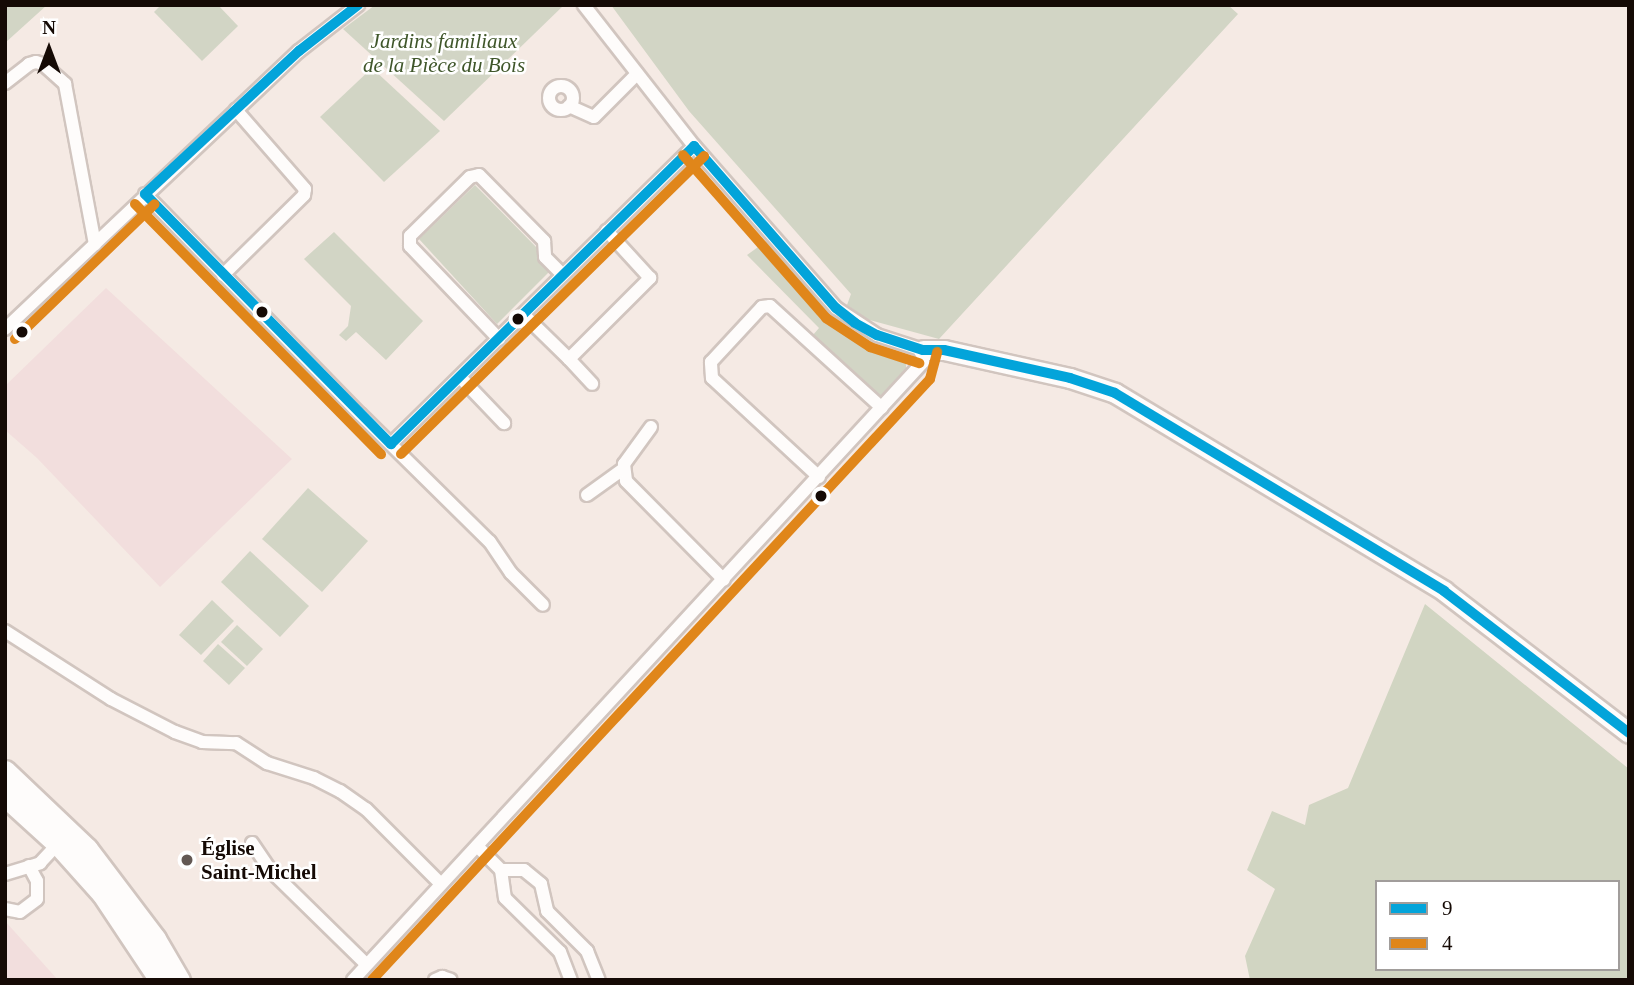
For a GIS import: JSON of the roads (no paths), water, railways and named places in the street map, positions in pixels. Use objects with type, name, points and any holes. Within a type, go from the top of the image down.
[{"type":"main road","points":[[5,771],[87,849],[155,939],[179,980]]},
{"type":"main road","points":[[5,796],[58,844],[102,893],[160,980]]},
{"type":"street","points":[[5,329],[299,51],[358,5]]},
{"type":"street","points":[[584,5],[694,146],[836,308],[877,335],[923,350],[944,350],[1070,378],[1115,393],[1444,591],[1629,733]]},
{"type":"street","points":[[5,83],[29,64],[36,62],[43,64],[65,83],[95,244]]},
{"type":"street","points":[[569,106],[594,117],[637,74]]},
{"type":"street","points":[[223,275],[304,195],[305,189],[236,110]]},
{"type":"street","points":[[391,444],[694,146]]},
{"type":"street","points":[[499,339],[410,246],[410,236],[470,177],[479,175],[544,241],[545,257],[564,275]]},
{"type":"street","points":[[145,194],[490,542],[511,573],[543,605]]},
{"type":"street","points":[[569,359],[650,278],[650,274],[607,231]]},
{"type":"street","points":[[819,477],[712,378],[711,362],[762,307],[770,306],[882,408]]},
{"type":"street","points":[[524,314],[592,384]]},
{"type":"street","points":[[354,980],[920,369],[923,350]]},
{"type":"street","points":[[460,377],[504,423]]},
{"type":"street","points":[[587,495],[623,469],[651,427]]},
{"type":"street","points":[[623,469],[626,481],[723,580]]},
{"type":"street","points":[[5,631],[111,699],[175,732],[202,742],[236,743],[267,763],[314,778],[340,791],[366,809],[441,884]]},
{"type":"street","points":[[252,843],[271,870],[366,964]]},
{"type":"street","points":[[5,874],[40,863],[58,844]]},
{"type":"street","points":[[477,846],[501,870],[505,898],[559,952],[570,980]]},
{"type":"street","points":[[5,909],[20,912],[37,898],[37,881],[29,866]]},
{"type":"street","points":[[501,870],[524,870],[541,884],[547,911],[587,951],[599,980]]},
{"type":"street","points":[[435,980],[442,977],[451,980]]},
{"type":"place","name":"Église Saint-Michel","points":[[187,860]]},
{"type":"park label","name":"Jardins familiaux de la Pièce du Bois","points":[[444,53]]}]
